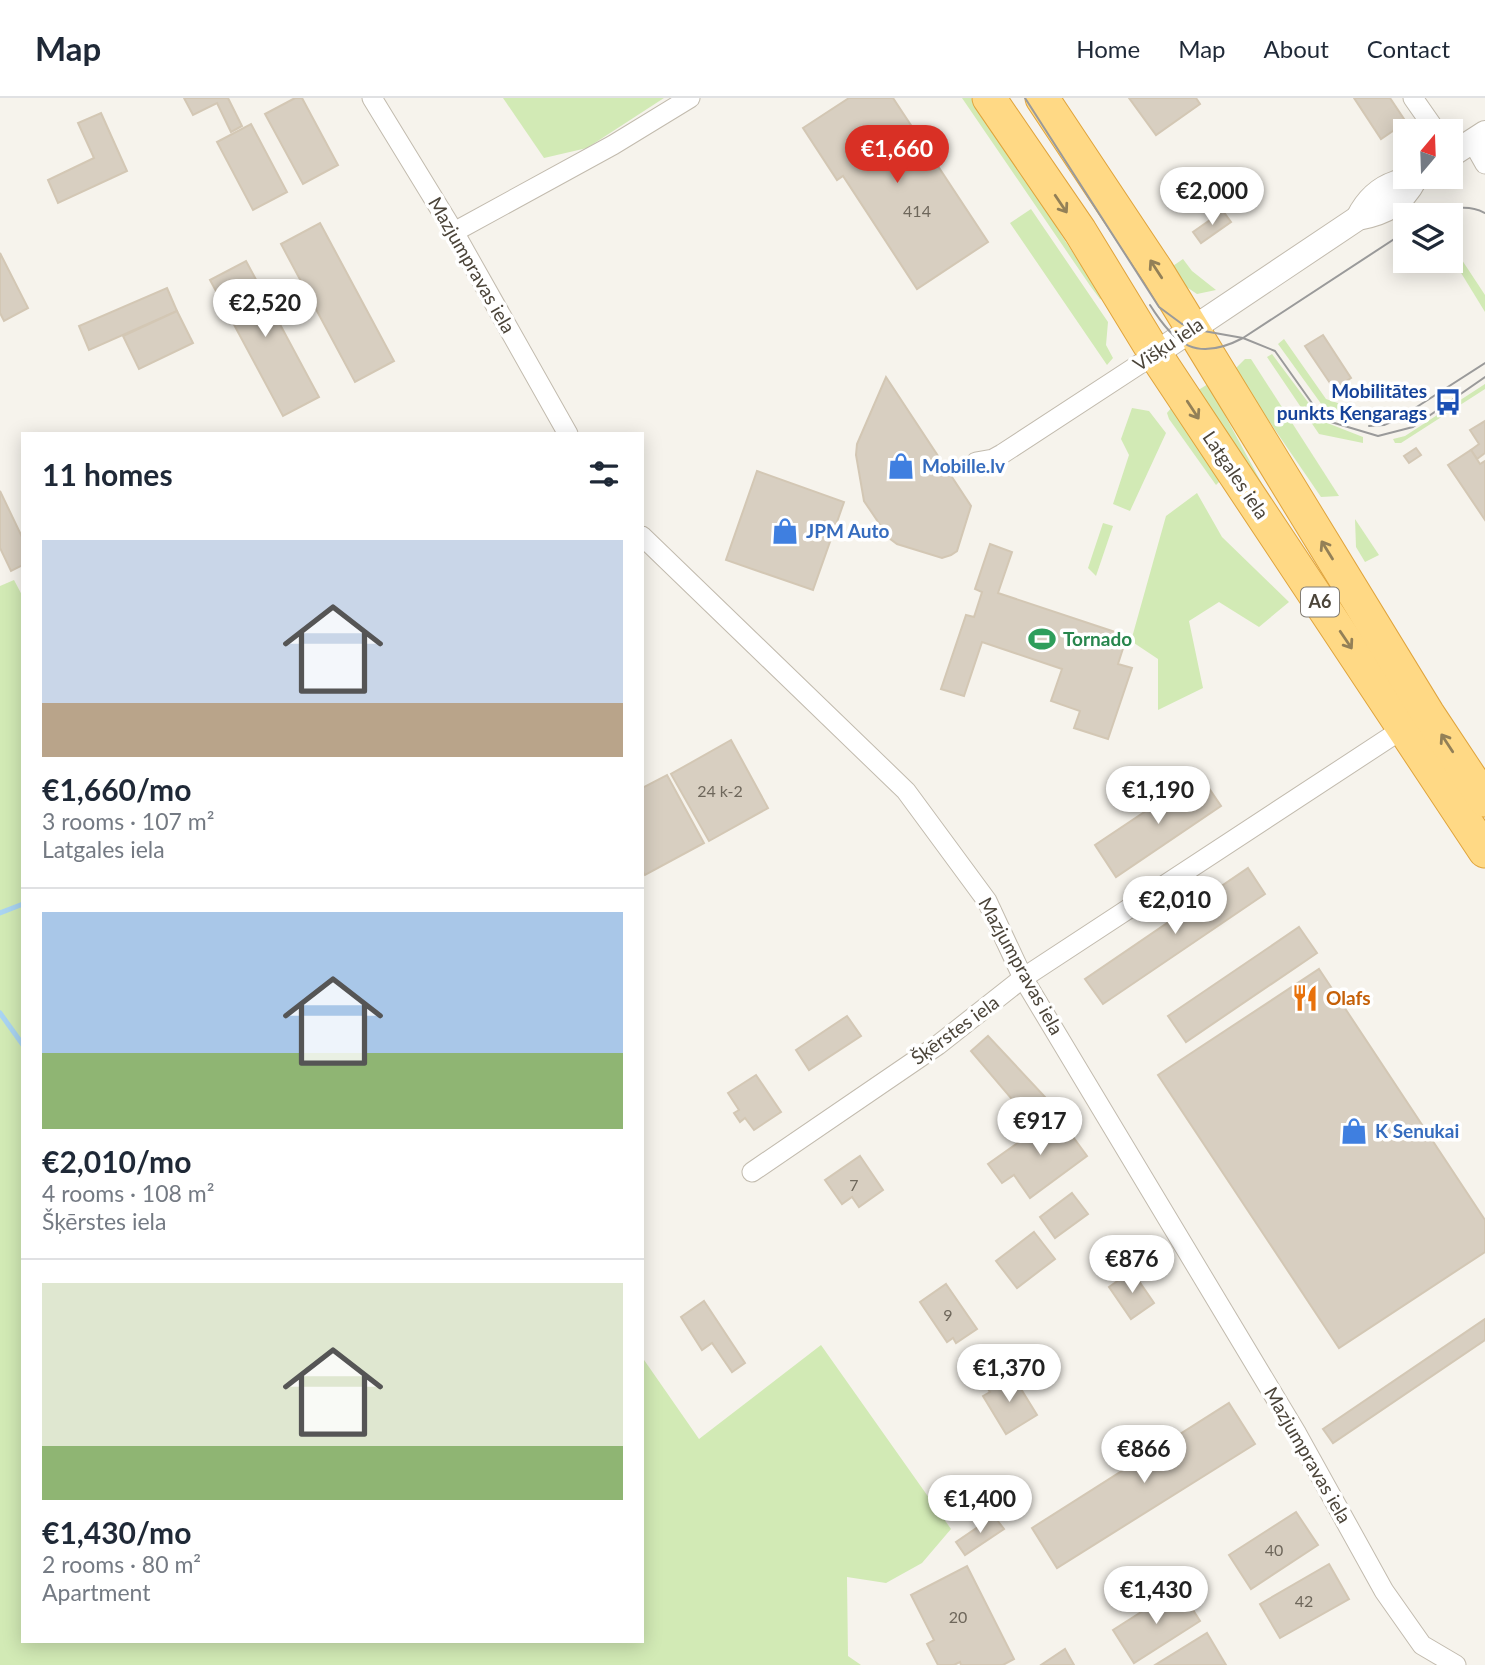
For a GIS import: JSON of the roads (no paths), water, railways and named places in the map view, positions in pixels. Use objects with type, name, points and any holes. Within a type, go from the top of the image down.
[{"type":"highway","name":"Latgales iela","points":[[989,98],[1080,231],[1155,354],[1485,851]]},
{"type":"highway","name":"Latgales iela","points":[[1042,98],[1157,271],[1428,714],[1485,800]]},
{"type":"street","name":"Mazjumpravas iela","points":[[372,98],[454,232],[567,432]]},
{"type":"street","points":[[454,232],[642,128],[690,98]]},
{"type":"street","points":[[1413,98],[1428,119]]},
{"type":"street","points":[[1463,147],[1479,137],[1485,164]]},
{"type":"street","name":"Višķu iela","points":[[976,462],[993,459],[1002,454],[1155,354],[1358,218],[1366,202],[1393,184]]},
{"type":"street","name":"Mazjumpravas iela","points":[[644,538],[906,791],[988,901],[1023,978],[1297,1434],[1384,1591],[1422,1645],[1456,1665]]},
{"type":"street","name":"Šķērstes iela","points":[[752,1172],[938,1045],[1023,978],[1404,728]]},
{"type":"waterway","points":[[0,913],[21,905]]},
{"type":"waterway","points":[[0,1013],[21,1042]]},
{"type":"tram line","points":[[1025,98],[1159,307],[1182,324],[1198,330],[1243,338],[1275,351],[1319,413],[1331,422],[1378,436],[1413,427],[1485,377]]},
{"type":"tram line","points":[[1463,208],[1485,213]]},
{"type":"tram line","points":[[1150,305],[1179,340],[1200,349],[1213,349],[1243,338],[1393,240]]},
{"type":"tram line","points":[[1369,426],[1384,425],[1398,419],[1485,363]]},
{"type":"place","name":"Mobilitātes punkts Ķengarags","points":[[1448,402]]},
{"type":"place","name":"Mobille.lv","points":[[901,466]]},
{"type":"place","name":"JPM Auto","points":[[785,531]]},
{"type":"place","name":"Tornado","points":[[1042,639]]},
{"type":"place","name":"Olafs","points":[[1305,998]]},
{"type":"place","name":"K Senukai","points":[[1354,1131]]}]
